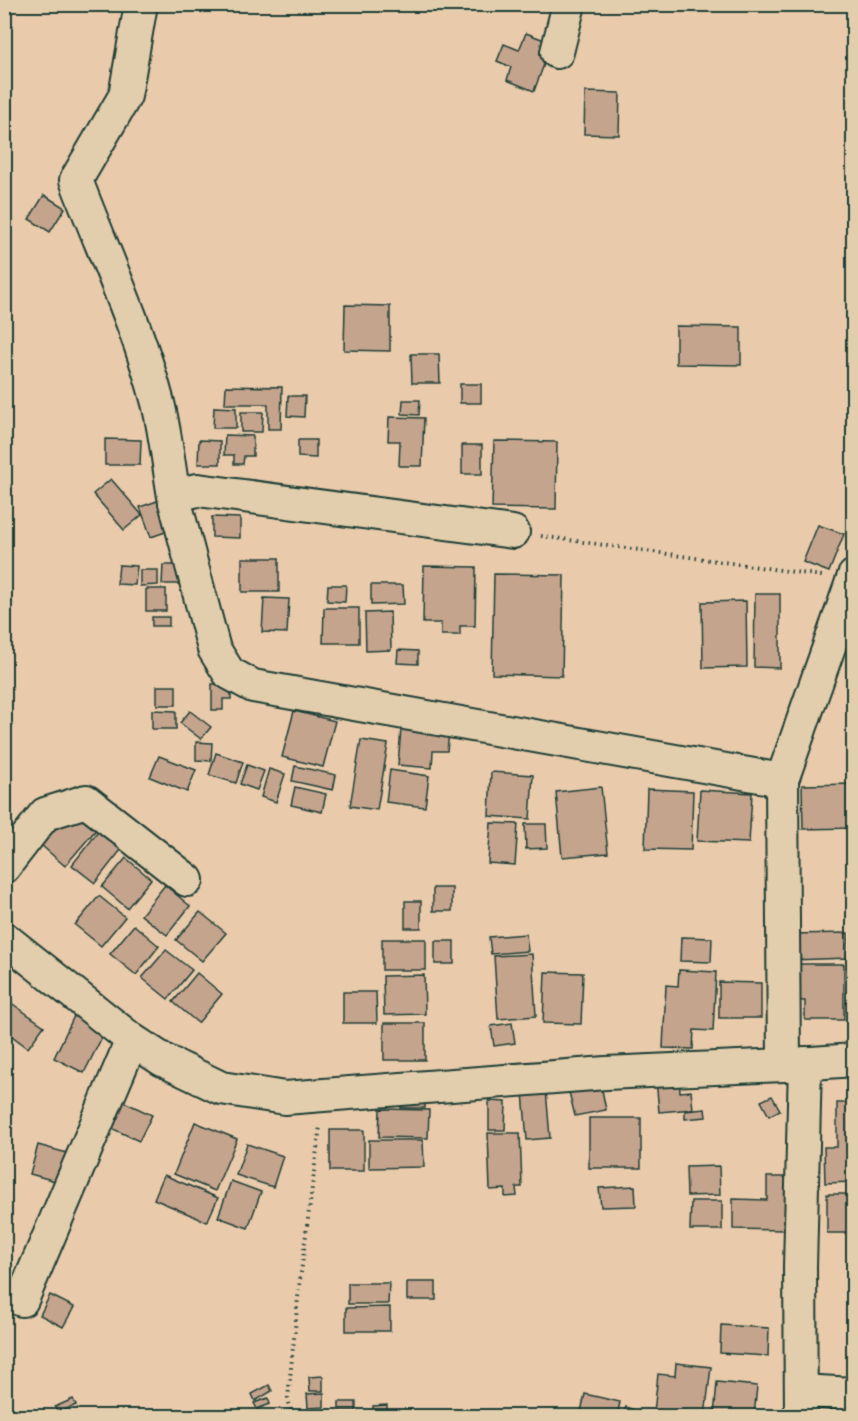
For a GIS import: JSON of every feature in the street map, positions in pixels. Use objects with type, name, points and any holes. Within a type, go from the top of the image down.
[{"type":"street","points":[[141,4],[124,96],[76,180],[129,310],[158,404],[175,502],[214,649],[229,673],[253,686],[782,780]]},
{"type":"street","points":[[558,52],[569,4]]},
{"type":"street","points":[[175,502],[183,493],[198,490],[513,532]]},
{"type":"street","points":[[852,578],[782,780],[795,1064],[801,1404],[854,1395]]},
{"type":"street","points":[[4,867],[45,814],[86,801],[187,880]]},
{"type":"street","points":[[4,938],[132,1040],[163,1060],[221,1088],[285,1098],[606,1073],[854,1060]]},
{"type":"street","points":[[4,1293],[22,1300],[132,1040]]},
{"type":"path","points":[[513,532],[852,578]]},
{"type":"path","points":[[292,1416],[288,1398],[299,1288],[324,1096]]},
{"type":"building","points":[[526,33],[552,43],[534,91],[507,80],[511,67],[497,61],[504,44],[519,50]]},
{"type":"building","points":[[585,92],[620,93],[619,135],[584,134]]},
{"type":"building","points":[[44,195],[65,208],[50,232],[29,219]]},
{"type":"building","points":[[345,305],[390,306],[390,351],[344,350]]},
{"type":"building","points":[[676,326],[741,327],[741,365],[676,364]]},
{"type":"building","points":[[411,354],[439,354],[440,383],[412,383]]},
{"type":"building","points":[[460,384],[481,384],[481,403],[460,403]]},
{"type":"building","points":[[226,386],[282,387],[281,429],[268,429],[268,404],[225,404]]},
{"type":"building","points":[[288,396],[305,396],[304,417],[287,416]]},
{"type":"building","points":[[403,400],[420,400],[419,415],[402,414]]},
{"type":"building","points":[[214,407],[236,408],[236,428],[213,428]]},
{"type":"building","points":[[241,412],[263,412],[262,432],[241,432]]},
{"type":"building","points":[[389,417],[424,418],[422,466],[399,466],[400,441],[388,441]]},
{"type":"building","points":[[225,435],[253,436],[253,456],[244,456],[243,464],[234,464],[234,455],[224,455]]},
{"type":"building","points":[[105,439],[141,440],[140,465],[105,465]]},
{"type":"building","points":[[199,440],[220,441],[220,464],[198,464]]},
{"type":"building","points":[[298,440],[316,440],[316,458],[298,457]]},
{"type":"building","points":[[494,441],[557,442],[556,509],[492,508]]},
{"type":"building","points":[[462,445],[482,445],[482,474],[462,474]]},
{"type":"building","points":[[111,479],[142,515],[124,530],[93,494]]},
{"type":"building","points":[[163,499],[174,529],[151,537],[140,507]]},
{"type":"building","points":[[212,517],[240,518],[240,538],[212,537]]},
{"type":"building","points":[[818,525],[844,534],[829,572],[803,562]]},
{"type":"building","points":[[242,558],[279,558],[279,592],[242,592]]},
{"type":"building","points":[[119,565],[137,566],[135,585],[117,584]]},
{"type":"building","points":[[163,565],[179,565],[179,584],[162,584]]},
{"type":"building","points":[[424,566],[476,567],[475,626],[460,626],[460,635],[441,635],[441,623],[423,623]]},
{"type":"building","points":[[140,570],[158,570],[158,585],[140,586]]},
{"type":"building","points":[[494,574],[564,575],[562,676],[492,674]]},
{"type":"building","points":[[328,585],[346,585],[345,602],[327,601]]},
{"type":"building","points":[[371,585],[403,585],[404,604],[371,605]]},
{"type":"building","points":[[146,589],[166,589],[166,611],[146,611]]},
{"type":"building","points":[[755,594],[780,594],[780,668],[754,667]]},
{"type":"building","points":[[264,598],[289,599],[287,633],[262,632]]},
{"type":"building","points":[[746,601],[747,667],[703,668],[702,602]]},
{"type":"building","points":[[324,608],[359,608],[359,643],[323,643]]},
{"type":"building","points":[[390,612],[391,650],[366,651],[365,613]]},
{"type":"building","points":[[152,617],[169,617],[169,626],[152,626]]},
{"type":"building","points":[[398,650],[418,651],[418,664],[397,663]]},
{"type":"building","points":[[212,684],[231,684],[231,699],[223,699],[223,710],[212,710]]},
{"type":"building","points":[[157,686],[176,686],[176,705],[157,705]]},
{"type":"building","points":[[152,710],[176,711],[176,729],[152,729]]},
{"type":"building","points":[[190,711],[211,727],[201,739],[180,723]]},
{"type":"building","points":[[294,711],[335,721],[323,767],[282,757]]},
{"type":"building","points":[[401,729],[449,732],[447,751],[433,751],[432,768],[398,765]]},
{"type":"building","points":[[361,740],[388,744],[377,810],[350,806]]},
{"type":"building","points":[[196,742],[212,743],[211,761],[196,760]]},
{"type":"building","points":[[216,753],[243,762],[236,783],[209,775]]},
{"type":"building","points":[[159,756],[196,770],[187,792],[150,777]]},
{"type":"building","points":[[247,765],[264,771],[257,790],[240,784]]},
{"type":"building","points":[[295,766],[336,775],[333,790],[292,781]]},
{"type":"building","points":[[269,769],[285,774],[276,802],[261,797]]},
{"type":"building","points":[[390,770],[429,776],[425,807],[386,802]]},
{"type":"building","points":[[491,772],[533,775],[530,819],[489,816]]},
{"type":"building","points":[[854,784],[854,828],[803,829],[802,785]]},
{"type":"building","points":[[295,787],[326,794],[322,812],[291,805]]},
{"type":"building","points":[[601,787],[608,853],[562,857],[556,792]]},
{"type":"building","points":[[647,789],[693,791],[691,850],[645,849]]},
{"type":"building","points":[[700,790],[752,793],[749,843],[697,841]]},
{"type":"building","points":[[76,806],[99,826],[65,866],[41,845]]},
{"type":"building","points":[[105,823],[128,841],[95,883],[72,865]]},
{"type":"building","points":[[491,823],[518,824],[515,865],[488,863]]},
{"type":"building","points":[[525,824],[546,824],[547,848],[526,849]]},
{"type":"building","points":[[126,858],[151,879],[127,908],[102,887]]},
{"type":"building","points":[[165,885],[190,906],[167,935],[141,915]]},
{"type":"building","points":[[433,888],[452,888],[452,911],[433,911]]},
{"type":"building","points":[[99,896],[125,917],[101,946],[75,925]]},
{"type":"building","points":[[405,901],[421,901],[421,928],[405,928]]},
{"type":"building","points":[[200,912],[226,933],[202,961],[176,940]]},
{"type":"building","points":[[134,925],[159,946],[136,975],[110,954]]},
{"type":"building","points":[[848,933],[849,958],[791,960],[790,934]]},
{"type":"building","points":[[526,934],[528,951],[491,954],[489,937]]},
{"type":"building","points":[[681,937],[712,938],[711,962],[680,961]]},
{"type":"building","points":[[382,939],[426,939],[426,970],[382,970]]},
{"type":"building","points":[[435,941],[454,941],[454,964],[435,964]]},
{"type":"building","points":[[166,950],[192,970],[168,999],[142,978]]},
{"type":"building","points":[[532,954],[536,1016],[498,1019],[494,956]]},
{"type":"building","points":[[794,964],[844,964],[844,1020],[805,1020],[805,1001],[797,1001]]},
{"type":"building","points":[[679,970],[716,972],[713,1031],[694,1030],[693,1049],[663,1048],[666,985],[678,986]]},
{"type":"building","points":[[545,972],[583,973],[581,1024],[543,1023]]},
{"type":"building","points":[[197,973],[222,994],[198,1023],[173,1002]]},
{"type":"building","points":[[424,975],[425,1014],[384,1015],[383,976]]},
{"type":"building","points":[[719,982],[761,983],[761,1018],[719,1018]]},
{"type":"building","points":[[343,992],[376,992],[377,1023],[343,1023]]},
{"type":"building","points":[[10,1002],[44,1026],[28,1048],[4,1030],[4,1010]]},
{"type":"building","points":[[75,1014],[106,1029],[84,1073],[54,1058]]},
{"type":"building","points":[[384,1023],[425,1023],[425,1060],[384,1060]]},
{"type":"building","points":[[512,1023],[515,1043],[494,1046],[491,1026]]},
{"type":"building","points":[[679,1077],[680,1092],[691,1091],[693,1109],[659,1112],[656,1079]]},
{"type":"building","points":[[600,1080],[606,1110],[575,1116],[567,1084]]},
{"type":"building","points":[[546,1090],[550,1138],[527,1140],[523,1092]]},
{"type":"building","points":[[401,1092],[425,1092],[425,1108],[401,1108]]},
{"type":"building","points":[[772,1096],[780,1110],[769,1116],[761,1101]]},
{"type":"building","points":[[122,1101],[152,1115],[139,1141],[109,1127]]},
{"type":"building","points":[[489,1101],[506,1102],[505,1130],[489,1130]]},
{"type":"building","points":[[837,1103],[854,1103],[854,1182],[825,1183],[824,1147],[837,1147]]},
{"type":"building","points":[[380,1109],[429,1110],[428,1138],[379,1137]]},
{"type":"building","points":[[705,1109],[706,1117],[685,1119],[685,1111]]},
{"type":"building","points":[[589,1118],[641,1118],[641,1168],[589,1168]]},
{"type":"building","points":[[195,1122],[237,1139],[215,1191],[174,1174]]},
{"type":"building","points":[[330,1130],[364,1130],[364,1171],[330,1171]]},
{"type":"building","points":[[488,1133],[520,1133],[522,1187],[516,1187],[517,1196],[505,1197],[505,1189],[490,1190]]},
{"type":"building","points":[[369,1140],[423,1140],[424,1167],[369,1168]]},
{"type":"building","points":[[247,1144],[283,1156],[273,1187],[236,1175]]},
{"type":"building","points":[[38,1145],[67,1153],[59,1182],[30,1174]]},
{"type":"building","points":[[719,1166],[720,1195],[687,1196],[686,1167]]},
{"type":"building","points":[[164,1175],[218,1198],[207,1222],[154,1199]]},
{"type":"building","points":[[767,1177],[786,1177],[785,1230],[733,1229],[733,1199],[767,1200]]},
{"type":"building","points":[[231,1181],[261,1192],[248,1228],[218,1217]]},
{"type":"building","points":[[635,1186],[636,1206],[601,1207],[599,1188]]},
{"type":"building","points":[[827,1194],[854,1194],[854,1233],[827,1233]]},
{"type":"building","points":[[691,1201],[722,1201],[722,1230],[690,1230]]},
{"type":"building","points":[[407,1282],[436,1282],[436,1300],[407,1300]]},
{"type":"building","points":[[348,1283],[389,1283],[388,1304],[348,1304]]},
{"type":"building","points":[[50,1295],[74,1307],[63,1327],[40,1315]]},
{"type":"building","points":[[390,1307],[390,1331],[346,1331],[346,1308]]},
{"type":"building","points":[[721,1325],[769,1328],[768,1356],[720,1353]]},
{"type":"building","points":[[676,1363],[711,1367],[705,1416],[654,1413],[658,1374],[675,1376]]},
{"type":"building","points":[[323,1376],[323,1391],[310,1391],[309,1377]]},
{"type":"building","points":[[717,1382],[757,1386],[754,1416],[714,1416]]},
{"type":"building","points":[[269,1385],[272,1391],[255,1401],[252,1394]]},
{"type":"building","points":[[324,1393],[324,1407],[308,1408],[307,1394]]},
{"type":"building","points":[[585,1394],[620,1402],[617,1416],[580,1416]]},
{"type":"building","points":[[268,1398],[270,1404],[257,1409],[254,1403]]},
{"type":"building","points":[[73,1399],[76,1405],[57,1413],[55,1407]]},
{"type":"building","points":[[339,1402],[356,1402],[356,1411],[339,1411]]},
{"type":"building","points":[[387,1405],[387,1416],[373,1416],[373,1406]]},
{"type":"building","points":[[626,1407],[649,1416],[622,1416]]}]
